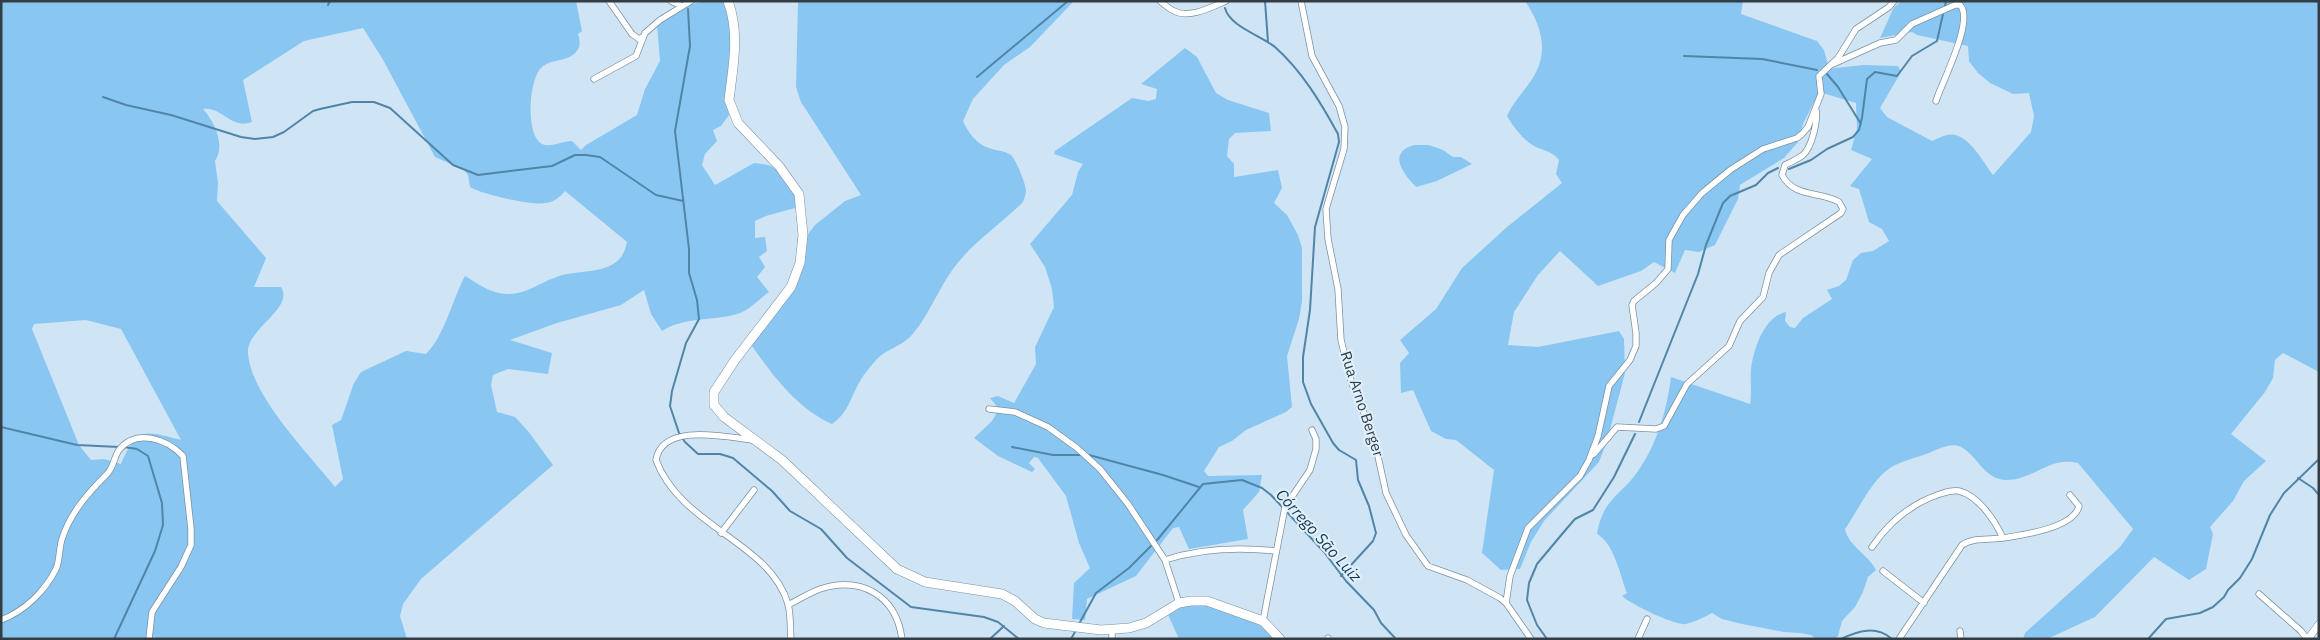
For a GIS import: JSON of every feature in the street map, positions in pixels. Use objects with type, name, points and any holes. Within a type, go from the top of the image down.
[{"type":"main road","points":[[728,1],[735,22],[736,40],[729,100],[734,116],[742,129],[794,185],[800,194],[803,216],[800,264],[791,287],[735,360],[714,392],[713,400],[718,412],[782,460],[881,555],[902,572],[924,582],[1002,594],[1015,601],[1035,619],[1044,623],[1087,628],[1112,634],[1146,622],[1179,603],[1207,601],[1263,621],[1280,639]]},
{"type":"street","points":[[610,1],[632,34],[638,39],[643,38]]},
{"type":"street","points":[[671,1],[682,6]]},
{"type":"street","points":[[594,79],[636,56],[643,38],[660,20],[691,1]]},
{"type":"street","points":[[1160,1],[1173,11],[1181,14],[1197,12],[1226,1]]},
{"type":"street","name":"Rua Arno Berger","points":[[1301,1],[1312,56],[1339,106],[1345,127],[1344,149],[1326,209],[1328,240],[1338,289],[1341,340],[1352,381],[1374,438],[1386,493],[1406,535],[1428,566],[1466,580],[1506,603],[1531,639]]},
{"type":"street","points":[[1591,456],[1609,386],[1630,360],[1636,346],[1632,305],[1634,301],[1664,276],[1668,269],[1670,240],[1683,215],[1702,193],[1730,170],[1763,149],[1797,138],[1802,134],[1808,127],[1821,94],[1819,76],[1842,52],[1856,30],[1889,7],[1894,1]]},
{"type":"street","points":[[1831,65],[1880,43],[1896,40],[1912,24],[1955,5],[1960,5],[1964,10],[1959,44],[1954,61],[1940,88],[1936,102]]},
{"type":"street","points":[[1506,603],[1510,576],[1528,528],[1580,476],[1591,456],[1617,427],[1656,429],[1664,426],[1687,384],[1729,346],[1740,321],[1763,298],[1769,273],[1779,255],[1841,213],[1843,209],[1839,202],[1800,192],[1785,180],[1782,175],[1785,165],[1801,156],[1807,149],[1818,112],[1815,108]]},
{"type":"street","points":[[989,409],[1015,412],[1030,418],[1062,436],[1100,469],[1165,560],[1179,603]]},
{"type":"street","points":[[1263,621],[1285,507],[1300,486],[1313,461],[1316,443],[1312,430]]},
{"type":"street","points":[[753,440],[700,433],[669,441],[661,448],[656,460],[669,486],[683,503],[758,560],[782,590],[788,605],[791,639]]},
{"type":"street","points":[[1,620],[24,608],[39,594],[56,567],[62,539],[71,518],[90,490],[109,472],[115,462],[118,451],[126,444],[147,437],[165,441],[183,456],[191,529],[191,545],[187,557],[152,612],[149,639]]},
{"type":"street","points":[[721,533],[754,490]]},
{"type":"street","points":[[1872,547],[1882,531],[1913,505],[1928,498],[1954,491],[1965,494],[1982,508],[1992,519],[2003,538]]},
{"type":"street","points":[[1900,639],[1962,545],[1972,540],[2003,538],[2048,529],[2070,519],[2078,512],[2079,506],[2070,495]]},
{"type":"street","points":[[1165,560],[1216,550],[1245,548],[1276,551]]},
{"type":"street","points":[[1883,571],[1924,603]]},
{"type":"street","points":[[788,605],[819,590],[838,586],[856,586],[870,590],[890,605],[897,617],[902,639]]},
{"type":"street","points":[[2259,594],[2301,630],[2308,639],[2319,624]]},
{"type":"street","points":[[1638,639],[1647,619]]},
{"type":"street","points":[[1960,631],[1961,639]]},
{"type":"shaded area","points":[[1,1],[576,1],[582,31],[578,34],[579,48],[568,58],[549,63],[541,68],[534,84],[531,119],[533,130],[537,139],[542,144],[549,145],[572,141],[581,150],[586,145],[637,115],[645,89],[660,61],[657,25],[688,6],[702,2],[723,1],[732,29],[727,105],[729,115],[721,126],[713,130],[717,141],[705,154],[702,165],[715,185],[754,163],[767,165],[783,176],[793,191],[795,208],[755,221],[755,238],[765,237],[767,251],[759,257],[765,267],[757,277],[769,292],[750,308],[741,312],[728,316],[679,323],[662,331],[651,314],[644,290],[621,305],[557,323],[510,340],[552,353],[548,374],[508,369],[493,375],[491,385],[497,412],[515,417],[528,431],[553,465],[421,579],[403,604],[400,616],[407,639],[155,639],[154,636],[152,639],[1,639]],"holes":[[[363,28],[382,58],[435,157],[464,170],[468,175],[470,187],[507,199],[530,203],[554,201],[565,191],[627,242],[620,258],[610,266],[561,276],[519,293],[501,294],[485,288],[465,276],[443,327],[433,346],[426,354],[406,351],[361,372],[354,383],[341,420],[332,425],[343,479],[335,487],[270,406],[259,388],[252,371],[248,354],[249,345],[254,336],[276,311],[283,295],[281,287],[254,287],[266,258],[217,201],[218,183],[215,161],[218,155],[219,141],[215,127],[203,109],[216,111],[238,123],[252,122],[243,80],[304,41]],[[86,320],[121,329],[181,440],[159,435],[143,434],[132,443],[121,464],[104,459],[91,460],[79,445],[32,329],[34,324]]]},
{"type":"shaded area","points":[[798,1],[1074,1],[1030,47],[1004,65],[973,99],[963,121],[970,133],[980,144],[1011,155],[1026,188],[1023,202],[963,256],[950,273],[915,331],[905,341],[877,359],[861,380],[842,415],[832,424],[820,418],[797,401],[752,346],[798,280],[805,238],[815,225],[845,201],[861,195],[801,102],[796,87]]},
{"type":"shaded area","points":[[1525,1],[1743,1],[1741,14],[1817,41],[1824,50],[1828,65],[1826,69],[1864,65],[1898,66],[1901,72],[1880,108],[1887,117],[1932,141],[1947,135],[1961,137],[1974,148],[1993,175],[2031,132],[2034,116],[2029,93],[2013,94],[1990,83],[1978,73],[1969,61],[1968,46],[1917,35],[1912,32],[1880,38],[1894,7],[1902,1],[2319,1],[2319,372],[2283,353],[2275,360],[2273,378],[2265,392],[2231,434],[2266,461],[2244,481],[2233,501],[2210,527],[2213,534],[2206,569],[2189,580],[2154,557],[2095,617],[2047,639],[2023,639],[2025,633],[2120,547],[2133,529],[2078,463],[2058,463],[2024,477],[2005,480],[1998,479],[1986,471],[1967,451],[1953,445],[1904,461],[1890,468],[1871,487],[1845,529],[1851,541],[1876,570],[1868,577],[1855,607],[1842,621],[1838,636],[1834,639],[1816,639],[1811,635],[1742,624],[1722,619],[1712,613],[1693,622],[1681,624],[1653,614],[1622,596],[1627,593],[1616,560],[1608,544],[1597,534],[1604,512],[1609,504],[1634,477],[1652,447],[1664,413],[1671,377],[1750,404],[1751,369],[1761,334],[1766,327],[1778,315],[1786,312],[1785,321],[1790,327],[1795,328],[1803,318],[1832,299],[1827,290],[1839,286],[1846,280],[1853,260],[1861,253],[1873,251],[1889,241],[1882,229],[1869,222],[1859,189],[1850,186],[1872,159],[1851,150],[1857,129],[1856,103],[1819,92],[1803,124],[1798,142],[1784,158],[1740,185],[1738,199],[1715,245],[1699,252],[1685,250],[1675,273],[1654,262],[1641,271],[1598,286],[1560,251],[1538,275],[1514,312],[1508,345],[1538,347],[1619,331],[1624,339],[1625,373],[1607,441],[1599,462],[1544,521],[1531,542],[1520,569],[1501,570],[1482,553],[1494,470],[1456,440],[1446,439],[1431,431],[1413,390],[1401,393],[1400,363],[1409,353],[1400,340],[1436,309],[1462,268],[1507,227],[1562,183],[1556,174],[1559,160],[1551,153],[1534,146],[1526,140],[1507,116],[1535,74],[1541,55],[1541,36],[1535,18]]},
{"type":"shaded area","points":[[1185,48],[1197,57],[1216,93],[1228,100],[1269,113],[1271,131],[1235,133],[1229,139],[1227,156],[1234,164],[1234,177],[1278,170],[1282,188],[1274,203],[1287,215],[1298,235],[1302,248],[1302,301],[1299,319],[1287,356],[1292,407],[1286,412],[1246,430],[1232,441],[1219,447],[1204,471],[1208,476],[1262,475],[1259,492],[1243,510],[1248,539],[1189,549],[1179,527],[1173,528],[1136,576],[1087,599],[1085,620],[1072,619],[1074,583],[1090,568],[1079,543],[1066,496],[1038,458],[1034,457],[1029,463],[1035,469],[1032,472],[998,456],[974,438],[992,421],[999,409],[990,398],[998,396],[1014,403],[1036,364],[1035,347],[1054,307],[1052,289],[1045,267],[1030,244],[1072,195],[1078,172],[1083,164],[1054,154],[1055,151],[1132,98],[1148,101],[1156,99],[1157,89],[1141,84]]},
{"type":"shaded area","points":[[1414,145],[1429,145],[1443,150],[1453,157],[1461,157],[1472,164],[1437,181],[1416,187],[1406,176],[1399,158],[1401,153]]},
{"type":"shaded area","points":[[1201,602],[1257,623],[1274,639],[1179,639],[1165,608]]},
{"type":"waterway","points":[[328,5],[330,1]]},
{"type":"waterway","points":[[977,77],[1068,1]]},
{"type":"waterway","points":[[1265,1],[1268,42]]},
{"type":"waterway","points":[[1945,6],[1946,1]]},
{"type":"waterway","points":[[1225,8],[1233,20],[1275,47],[1294,66],[1318,99],[1338,134],[1339,142],[1315,227],[1310,310],[1303,357],[1303,382],[1311,404],[1333,443],[1339,450],[1356,460],[1358,480],[1369,506],[1376,533],[1373,541],[1341,576]]},
{"type":"waterway","points":[[688,9],[690,46],[675,131],[689,249],[689,273],[697,300],[699,319],[686,343],[672,391],[670,406],[679,433],[685,442],[698,454],[720,454],[733,458],[772,491],[790,511],[821,529],[847,558],[911,607],[984,617],[998,622],[1019,639]]},
{"type":"waterway","points":[[1789,169],[1811,160],[1827,149],[1853,137],[1859,130],[1862,118],[1867,79],[1875,72],[1897,76],[1912,56],[1937,41],[1943,14]]},
{"type":"waterway","points":[[1684,56],[1762,59],[1817,70]]},
{"type":"waterway","points":[[1827,74],[1838,87],[1861,124]]},
{"type":"waterway","points":[[103,97],[126,105],[171,115],[241,137],[255,139],[273,137],[284,132],[313,111],[352,102],[374,102],[390,108],[453,165],[478,175],[552,166],[575,155],[586,155],[600,157],[656,195],[683,201]]},
{"type":"waterway","points":[[1639,422],[1698,274],[1706,245],[1723,203],[1730,196],[1756,185],[1768,173],[1778,168]]},
{"type":"waterway","points":[[1,427],[77,445],[119,447]]},
{"type":"waterway","points":[[1547,639],[1537,625],[1527,600],[1529,583],[1537,564],[1575,519],[1593,510],[1614,477],[1635,434]]},
{"type":"waterway","points":[[114,639],[155,551],[163,525],[162,503],[148,456],[137,449],[124,447]]},
{"type":"waterway","points":[[1012,447],[1053,455],[1081,455]]},
{"type":"waterway","points":[[1089,455],[1199,487]]},
{"type":"waterway","points":[[2148,639],[2166,619],[2200,613],[2213,607],[2224,597],[2240,578],[2252,559],[2270,515],[2284,493],[2319,459]]},
{"type":"waterway","points":[[2298,478],[2313,488],[2319,495]]},
{"type":"waterway","name":"Córrego São Luiz","points":[[1079,624],[1096,593],[1129,568],[1158,539],[1203,484],[1242,480],[1262,488],[1271,495],[1324,552],[1346,581],[1374,610],[1381,623],[1396,639]]},
{"type":"waterway","name":"Córrego São Luiz","points":[[990,639],[1004,626]]},
{"type":"waterway","name":"Córrego São Luiz","points":[[1071,639],[1076,630]]},
{"type":"waterway","name":"Córrego São Luiz","points":[[1841,639],[1867,631],[1880,632],[1892,639]]}]
